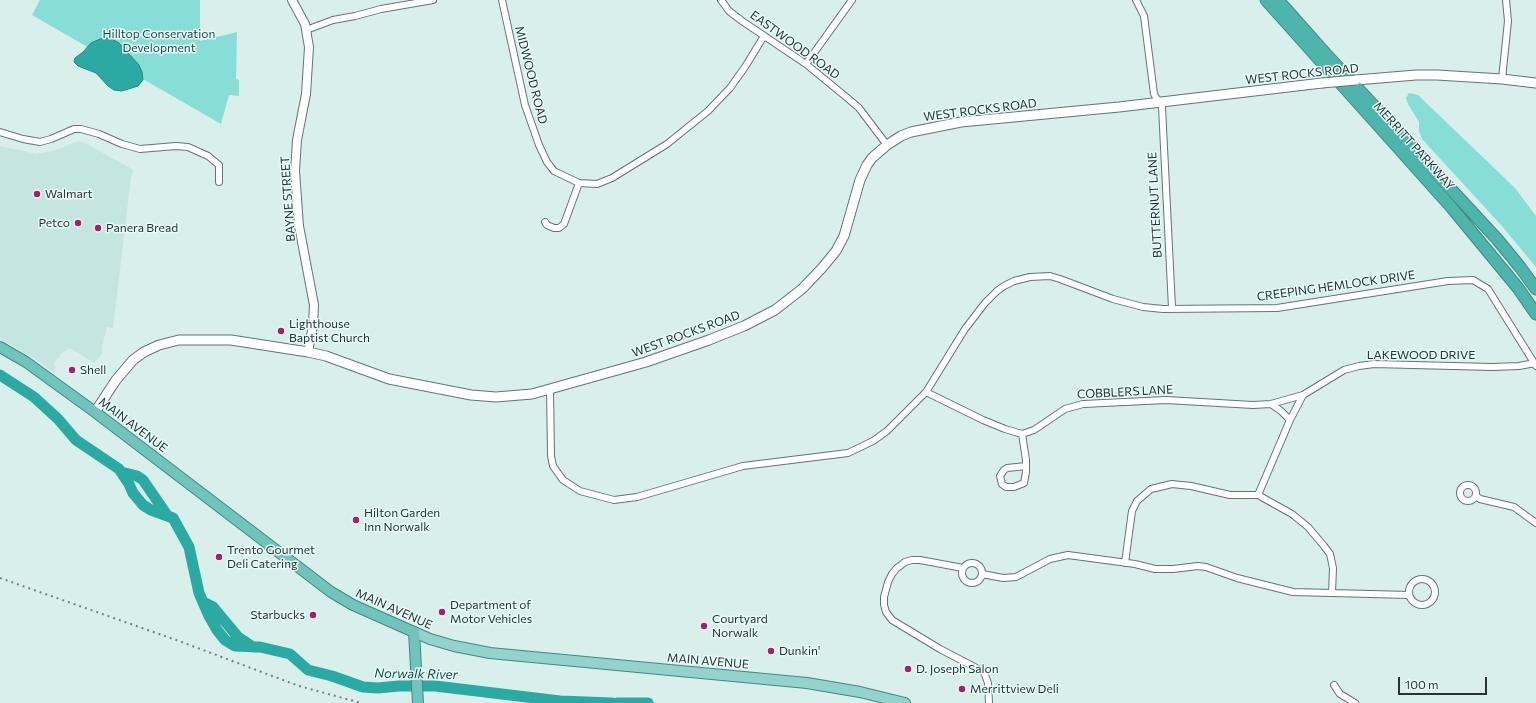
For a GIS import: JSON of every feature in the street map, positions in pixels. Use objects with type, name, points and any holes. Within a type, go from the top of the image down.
[{"type":"highway","name":"MERRITT PARKWAY","points":[[1266,0],[1456,213],[1518,288],[1536,314]]},
{"type":"highway","name":"MERRITT PARKWAY","points":[[1278,0],[1356,87],[1497,239],[1536,289]]},
{"type":"highway","name":"MAIN AVENUE","points":[[0,347],[26,362],[95,412],[331,592],[353,605],[414,632]]},
{"type":"highway","points":[[414,632],[418,703]]},
{"type":"main road","name":"WEST ROCKS ROAD","points":[[95,412],[116,380],[133,360],[144,352],[166,342],[183,340],[231,340],[308,352],[326,356],[389,379],[471,395],[508,397],[532,394],[660,358],[744,326],[775,310],[802,289],[836,251],[844,236],[864,171],[872,158],[886,145],[901,136],[939,125],[1119,107],[1158,101],[1322,83],[1416,75],[1502,79],[1536,83]]},
{"type":"main road","name":"MAIN AVENUE","points":[[414,632],[430,639],[454,646],[490,653],[807,683],[860,692],[905,703]]},
{"type":"street","name":"BAYNE STREET","points":[[292,0],[299,11],[306,30],[308,47],[306,86],[297,140],[295,171],[299,226],[314,305],[313,325],[308,352]]},
{"type":"street","points":[[306,30],[333,20],[405,4],[433,0]]},
{"type":"street","name":"MIDWOOD ROAD","points":[[502,0],[523,99],[539,145],[554,171],[579,183]]},
{"type":"street","name":"EASTWOOD ROAD","points":[[721,0],[729,11],[806,64],[859,108],[886,145]]},
{"type":"street","points":[[806,64],[852,0]]},
{"type":"street","name":"BUTTERNUT LANE","points":[[1136,0],[1144,16],[1154,94],[1162,107],[1172,308]]},
{"type":"street","points":[[1502,79],[1508,21],[1506,0]]},
{"type":"street","points":[[545,222],[554,228],[559,228],[564,224],[579,183],[597,184],[612,178],[640,162],[680,134],[708,111],[730,88],[764,36]]},
{"type":"street","points":[[0,132],[23,139],[40,142],[74,129],[80,129],[99,134],[122,144],[140,149],[176,146],[188,147],[208,156],[219,165],[219,182]]},
{"type":"street","name":"CREEPING HEMLOCK DRIVE","points":[[550,389],[551,456],[553,466],[557,473],[569,485],[580,491],[614,500],[637,498],[743,466],[841,454],[854,451],[874,441],[887,431],[926,392],[975,315],[997,291],[1014,281],[1030,277],[1050,276],[1113,299],[1143,307],[1163,309],[1277,308],[1448,281],[1473,280],[1488,289],[1536,364]]},
{"type":"street","name":"LAKEWOOD DRIVE","points":[[1303,395],[1338,374],[1359,366],[1374,364],[1492,367],[1536,364]]},
{"type":"street","points":[[926,392],[983,420],[1022,434],[1026,466],[1026,478],[1022,485],[1014,487],[1002,484],[1000,476],[1004,470],[1007,468],[1026,466]]},
{"type":"street","points":[[1258,495],[1290,420],[1303,395]]},
{"type":"street","name":"COBBLERS LANE","points":[[1022,434],[1034,430],[1065,409],[1083,404],[1166,400],[1254,405],[1270,404],[1303,395]]},
{"type":"street","points":[[1270,404],[1281,411],[1290,420]]},
{"type":"street","points":[[1125,563],[1132,511],[1137,501],[1151,489],[1158,486],[1172,484],[1191,486],[1230,495],[1258,495],[1292,514],[1308,527],[1324,546],[1330,554],[1333,568],[1332,593]]},
{"type":"street","points":[[1476,496],[1480,500],[1514,507],[1536,523]]},
{"type":"street","points":[[982,575],[1003,578],[1016,577],[1050,559],[1068,555],[1155,568],[1173,569],[1198,566],[1206,567],[1280,590],[1293,592],[1319,594],[1409,595]]},
{"type":"street","points":[[963,568],[920,560],[905,562],[897,568],[888,582],[884,597],[884,605],[886,612],[892,620],[940,649],[984,672],[988,683],[989,703]]},
{"type":"street","points":[[974,563],[980,567],[982,575],[974,583],[968,582],[963,578],[963,568],[966,564],[974,563]]},
{"type":"street","points":[[1420,579],[1430,582],[1435,590],[1432,600],[1424,606],[1414,603],[1409,595],[1411,584],[1420,579]]},
{"type":"street","points":[[1334,685],[1340,694],[1355,703]]},
{"type":"shaded area","points":[[110,38],[119,43],[139,65],[143,80],[138,86],[122,91],[114,90],[108,86],[96,73],[78,66],[74,62],[75,58],[91,43],[100,39]]},
{"type":"shaded area","points":[[78,141],[83,142],[134,170],[131,177],[113,328],[107,327],[102,347],[102,354],[94,363],[70,348],[62,353],[53,364],[56,367],[54,370],[56,372],[54,373],[37,360],[0,339],[0,146],[37,154],[56,150]]},
{"type":"green space","name":"Hilltop Conservation Development","points":[[40,0],[200,0],[200,41],[237,32],[236,79],[239,80],[239,96],[229,95],[221,124],[32,15]]},
{"type":"green space","points":[[1409,93],[1418,95],[1515,188],[1536,216],[1536,267],[1501,225],[1422,139],[1419,131],[1419,122],[1406,98]]},
{"type":"waterway","name":"Norwalk River","points":[[0,375],[34,397],[58,419],[76,440],[119,469],[133,493],[143,505],[151,510],[173,518],[189,547],[199,593],[209,616],[225,640],[235,646],[260,647],[290,654],[308,670],[332,676],[363,687],[378,688],[399,686],[435,686],[560,701],[612,703]]},
{"type":"waterway","name":"Norwalk River","points":[[121,472],[137,476],[143,480],[167,515]]},
{"type":"waterway","name":"Norwalk River","points":[[203,602],[213,607],[238,637],[253,647]]},
{"type":"waterway","name":"Norwalk River","points":[[617,703],[648,703]]},
{"type":"railway","points":[[0,578],[179,641],[299,686],[361,703]]},
{"type":"place","name":"Walmart","points":[[37,194]]},
{"type":"place","name":"Petco","points":[[78,223]]},
{"type":"place","name":"Panera Bread","points":[[98,228]]},
{"type":"place","name":"Lighthouse Baptist Church","points":[[281,331]]},
{"type":"place","name":"Shell","points":[[72,370]]},
{"type":"place","name":"Hilton Garden Inn Norwalk","points":[[356,520]]},
{"type":"place","name":"Trento Gourmet Deli Catering","points":[[219,557]]},
{"type":"place","name":"Department of Motor Vehicles","points":[[442,612]]},
{"type":"place","name":"Starbucks","points":[[313,615]]},
{"type":"place","name":"Courtyard Norwalk","points":[[704,626]]},
{"type":"place","name":"Dunkin'","points":[[771,651]]},
{"type":"place","name":"D. Joseph Salon","points":[[908,669]]},
{"type":"place","name":"Merrittview Deli","points":[[962,689]]}]
